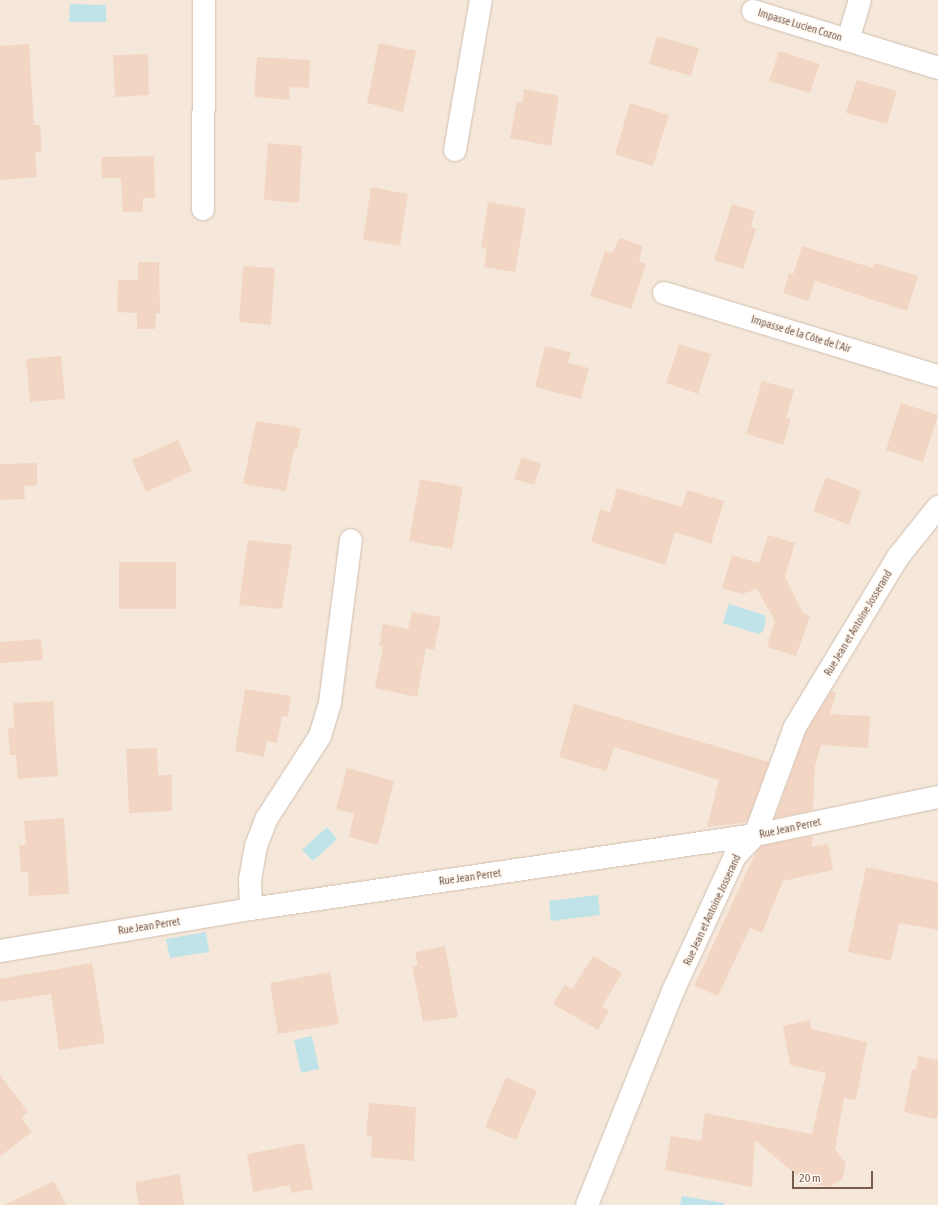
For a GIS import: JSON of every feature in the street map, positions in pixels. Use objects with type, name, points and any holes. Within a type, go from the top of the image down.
[{"type":"street","points":[[203,209],[204,0]]},
{"type":"street","points":[[454,150],[481,0]]},
{"type":"street","name":"Impasse Lucien Cozon","points":[[848,40],[860,0]]},
{"type":"street","name":"Impasse Lucien Cozon","points":[[753,11],[938,68]]},
{"type":"street","name":"Impasse de la Côte de l'Air","points":[[664,292],[938,376]]},
{"type":"street","name":"Rue Jean et Antoine Josserand","points":[[587,1205],[673,991],[735,856],[754,835],[795,727],[898,557],[938,507]]},
{"type":"street","points":[[251,909],[250,880],[256,846],[267,818],[320,736],[330,703],[350,540]]},
{"type":"street","name":"Rue Jean Perret","points":[[0,951],[251,909],[754,835],[938,797]]},
{"type":"shaded area","points":[[0,0],[938,0],[938,1205],[0,1205]]},
{"type":"water","points":[[70,4],[106,5],[106,22],[69,22]]},
{"type":"water","points":[[729,604],[764,615],[766,620],[763,632],[758,634],[723,623]]},
{"type":"water","points":[[327,827],[337,839],[313,861],[302,850]]},
{"type":"water","points":[[598,895],[600,915],[551,921],[549,901]]},
{"type":"water","points":[[206,932],[209,952],[170,958],[166,939]]},
{"type":"water","points":[[312,1036],[319,1069],[301,1073],[294,1040]]},
{"type":"water","points":[[682,1196],[724,1203],[724,1205],[680,1205]]},
{"type":"building","points":[[657,36],[699,48],[691,76],[649,64]]},
{"type":"building","points":[[379,43],[416,51],[403,112],[367,103]]},
{"type":"building","points":[[29,44],[34,125],[40,125],[42,151],[35,152],[37,177],[0,180],[0,46]]},
{"type":"building","points":[[779,51],[820,64],[810,93],[769,81]]},
{"type":"building","points":[[148,54],[149,95],[115,97],[113,55]]},
{"type":"building","points":[[257,57],[310,60],[309,88],[290,87],[289,100],[254,97]]},
{"type":"building","points":[[857,80],[897,91],[887,124],[846,113]]},
{"type":"building","points":[[524,89],[559,96],[551,146],[510,138],[517,101],[522,102]]},
{"type":"building","points":[[630,103],[669,115],[653,166],[615,154]]},
{"type":"building","points":[[268,143],[302,146],[299,203],[264,200]]},
{"type":"building","points":[[154,156],[155,198],[143,198],[143,212],[123,212],[121,178],[102,178],[101,157]]},
{"type":"building","points":[[371,187],[408,194],[400,246],[363,240]]},
{"type":"building","points":[[488,202],[526,208],[515,272],[484,267],[487,249],[481,248]]},
{"type":"building","points":[[732,204],[755,211],[751,227],[756,229],[743,269],[714,260]]},
{"type":"building","points":[[620,238],[643,246],[639,261],[646,264],[631,309],[590,296],[605,251],[612,253]]},
{"type":"building","points":[[802,246],[873,268],[875,263],[918,276],[907,311],[815,281],[808,301],[783,293],[789,273],[793,274]]},
{"type":"building","points":[[138,262],[159,262],[160,313],[156,313],[155,329],[137,329],[137,313],[117,312],[118,280],[138,280]]},
{"type":"building","points":[[243,266],[275,268],[271,325],[239,322]]},
{"type":"building","points":[[679,344],[711,354],[698,394],[666,383]]},
{"type":"building","points":[[545,346],[571,352],[568,363],[589,368],[581,399],[535,387]]},
{"type":"building","points":[[61,356],[65,399],[30,402],[26,359]]},
{"type":"building","points":[[762,381],[794,390],[786,418],[791,419],[783,445],[746,434]]},
{"type":"building","points":[[901,403],[938,415],[923,462],[886,450]]},
{"type":"building","points":[[256,421],[301,428],[297,449],[294,449],[286,491],[243,484]]},
{"type":"building","points":[[178,440],[192,471],[146,492],[132,460]]},
{"type":"building","points":[[522,457],[541,464],[534,485],[514,479]]},
{"type":"building","points":[[37,463],[37,485],[24,486],[25,499],[0,500],[0,464]]},
{"type":"building","points":[[826,477],[861,491],[849,525],[813,511]]},
{"type":"building","points":[[420,479],[463,487],[452,549],[409,541]]},
{"type":"building","points":[[617,488],[682,507],[687,490],[724,501],[711,544],[675,532],[665,565],[591,542],[600,509],[610,512]]},
{"type":"building","points":[[768,535],[795,543],[785,577],[803,613],[810,616],[796,656],[767,647],[775,621],[757,589],[742,594],[722,588],[732,555],[759,563]]},
{"type":"building","points":[[248,540],[292,545],[282,609],[239,605]]},
{"type":"building","points":[[119,562],[176,562],[176,609],[119,609]]},
{"type":"building","points":[[412,612],[441,617],[434,650],[426,648],[417,697],[375,688],[383,647],[379,646],[383,624],[408,629]]},
{"type":"building","points":[[41,639],[43,660],[0,663],[0,642]]},
{"type":"building","points":[[245,689],[291,696],[288,717],[282,716],[277,743],[267,741],[264,757],[235,751]]},
{"type":"building","points":[[831,691],[836,693],[830,714],[870,716],[868,748],[821,745],[815,766],[813,810],[775,818],[806,732]]},
{"type":"building","points":[[53,701],[58,776],[18,779],[16,755],[10,755],[8,728],[14,727],[13,703]]},
{"type":"building","points":[[574,704],[769,762],[747,822],[707,827],[719,780],[614,747],[606,771],[559,757]]},
{"type":"building","points":[[157,748],[158,775],[172,775],[172,811],[129,813],[126,749]]},
{"type":"building","points":[[347,768],[394,781],[378,845],[349,837],[354,814],[336,809]]},
{"type":"building","points":[[64,818],[69,894],[29,896],[28,872],[21,873],[19,845],[26,845],[24,821]]},
{"type":"building","points":[[813,836],[812,847],[828,844],[833,870],[783,881],[762,933],[750,928],[718,996],[694,986],[756,852],[761,846]]},
{"type":"building","points":[[866,867],[938,882],[938,930],[899,923],[891,961],[848,952]]},
{"type":"building","points":[[445,946],[458,1017],[423,1022],[412,966],[418,965],[415,952]]},
{"type":"building","points":[[593,956],[622,973],[602,1007],[609,1011],[598,1030],[553,1004],[565,985],[572,989]]},
{"type":"building","points":[[92,963],[105,1043],[59,1050],[51,994],[0,1002],[0,979]]},
{"type":"building","points":[[330,972],[339,1024],[278,1034],[270,983]]},
{"type":"building","points":[[810,1020],[811,1029],[867,1042],[856,1100],[844,1098],[835,1149],[846,1163],[843,1178],[830,1187],[806,1183],[755,1140],[752,1187],[665,1170],[671,1136],[701,1141],[705,1113],[812,1134],[826,1073],[790,1065],[783,1026]]},
{"type":"building","points":[[918,1056],[938,1060],[938,1116],[935,1119],[904,1112],[912,1069],[916,1069]]},
{"type":"building","points":[[0,1075],[28,1112],[21,1118],[32,1132],[0,1156]]},
{"type":"building","points":[[506,1077],[537,1091],[516,1140],[485,1127]]},
{"type":"building","points":[[369,1103],[416,1107],[414,1161],[371,1157],[372,1136],[366,1135]]},
{"type":"building","points":[[304,1143],[313,1189],[291,1193],[290,1185],[253,1192],[247,1154]]},
{"type":"building","points":[[180,1174],[184,1205],[139,1205],[135,1182]]},
{"type":"building","points":[[54,1181],[66,1205],[4,1205]]}]
